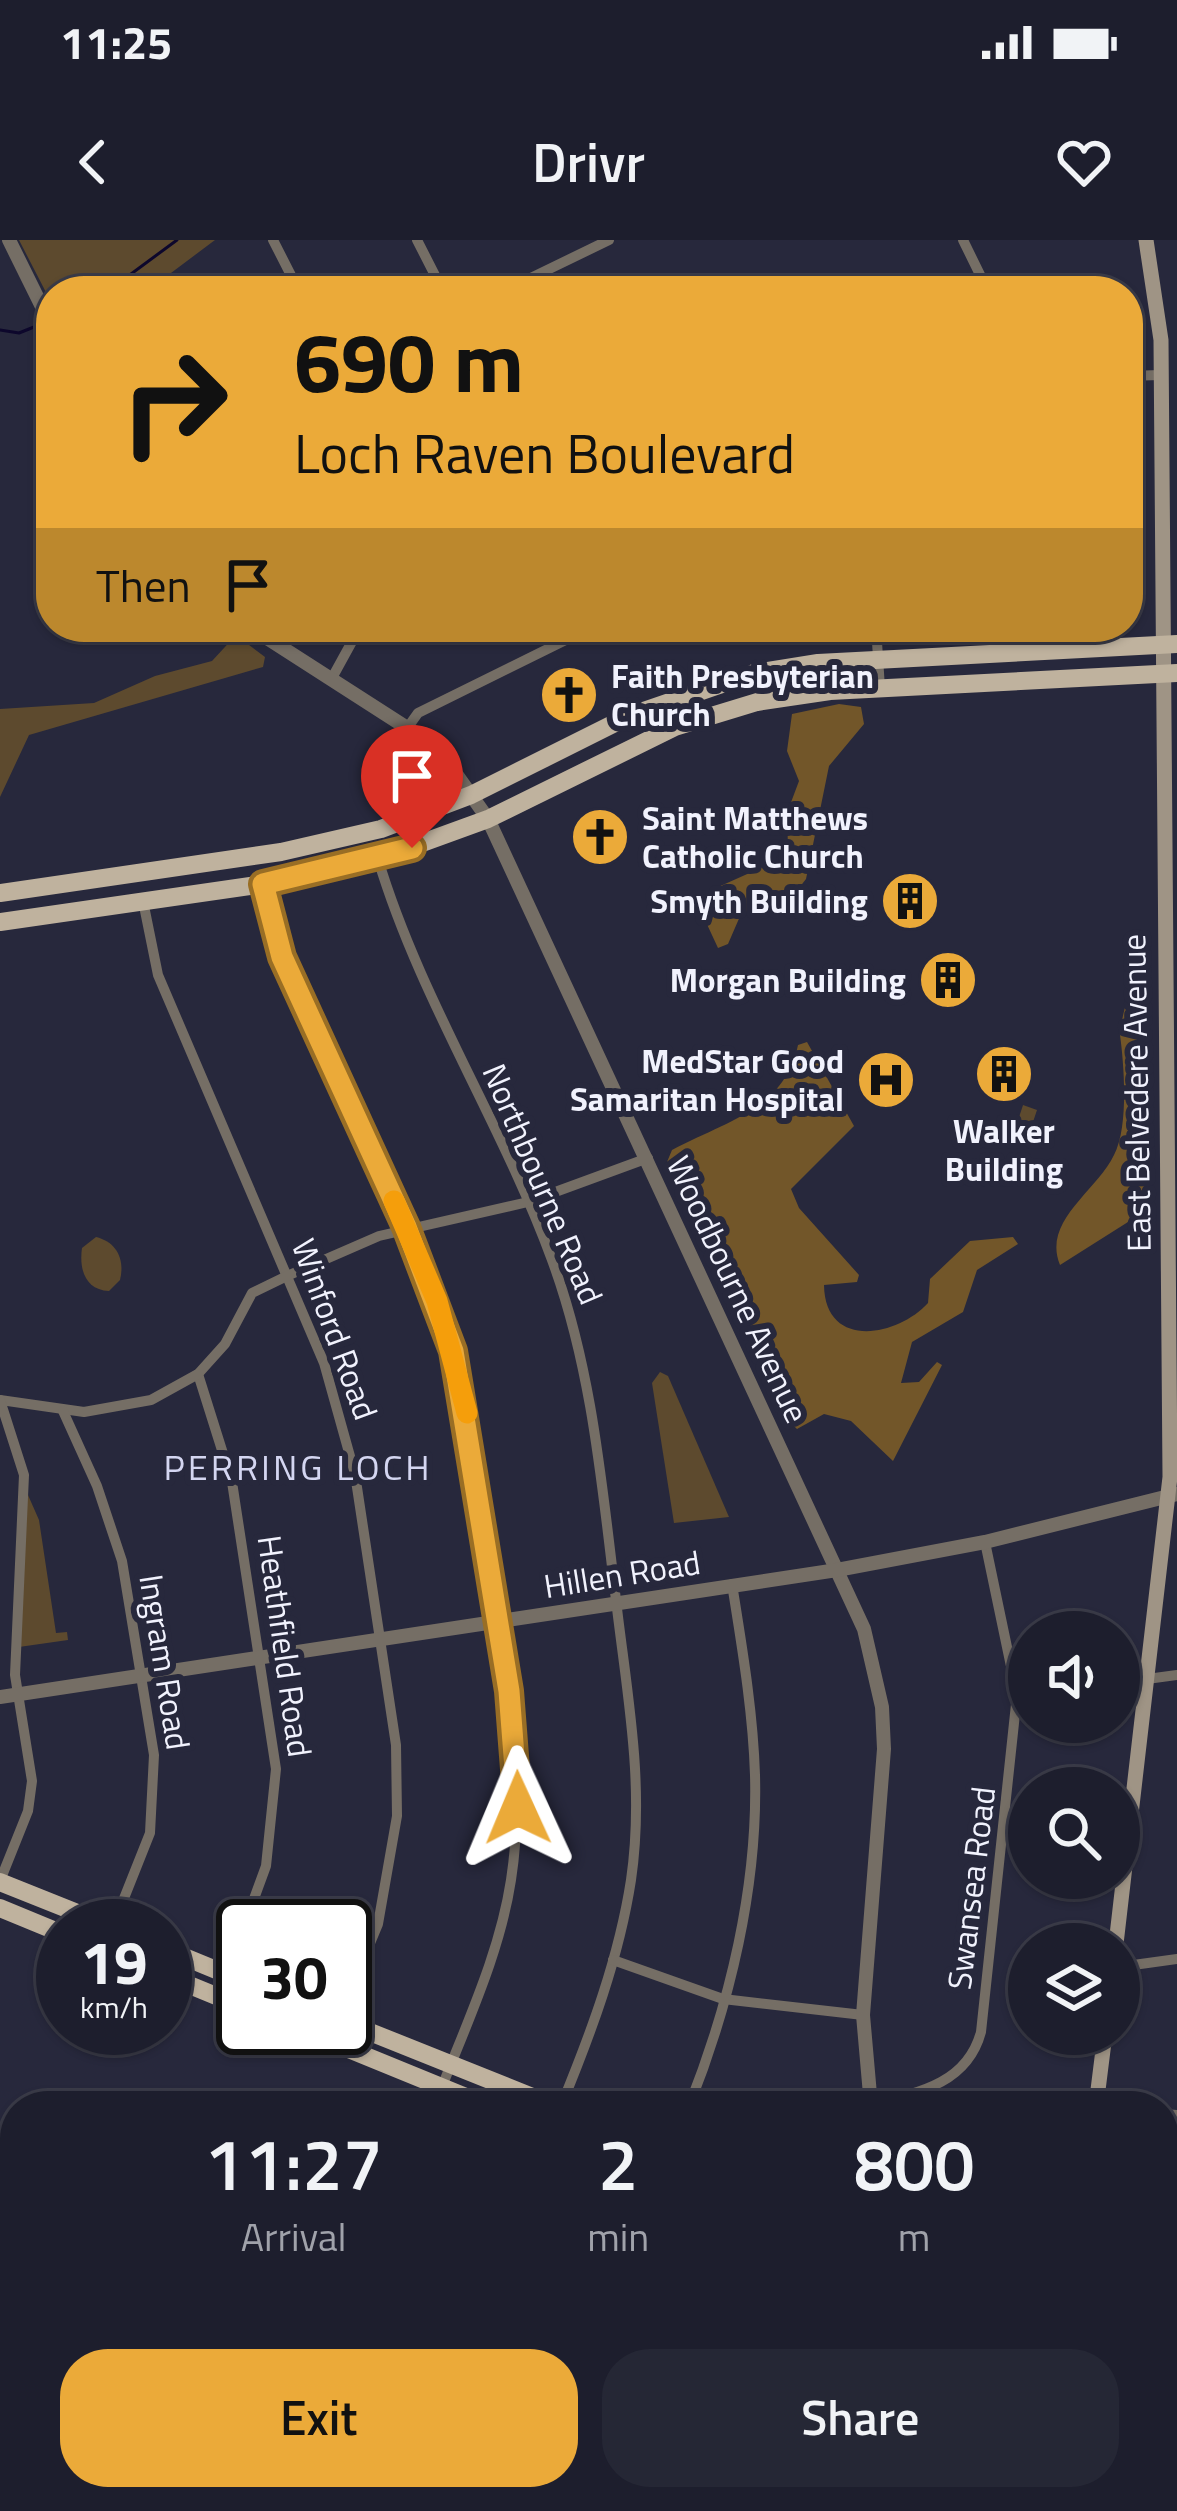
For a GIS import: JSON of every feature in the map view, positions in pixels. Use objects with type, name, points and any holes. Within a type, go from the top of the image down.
[{"type":"main road","name":"East Belvedere Avenue","points":[[1118,1923],[1173,1495],[1170,644],[1158,308],[1146,240]]},
{"type":"main road","points":[[0,893],[341,840],[471,795],[629,716],[707,686],[794,665],[1170,644]]},
{"type":"main road","points":[[0,922],[263,884],[378,860],[488,819],[701,718],[794,695],[1170,674]]},
{"type":"main road","points":[[341,840],[349,867]]},
{"type":"main road","points":[[199,865],[201,893]]},
{"type":"main road","points":[[0,1882],[43,1899]]},
{"type":"main road","points":[[0,1908],[36,1923]]},
{"type":"main road","points":[[192,1986],[215,1996]]},
{"type":"main road","points":[[372,2033],[519,2091]]},
{"type":"main road","points":[[363,2055],[452,2091]]},
{"type":"main road","points":[[1098,2091],[1102,2055]]},
{"type":"street","points":[[9,240],[36,295]]},
{"type":"street","points":[[273,240],[291,276]]},
{"type":"street","points":[[417,240],[435,276]]},
{"type":"street","points":[[536,276],[609,240]]},
{"type":"street","points":[[963,240],[981,276]]},
{"type":"street","points":[[1143,376],[1160,375]]},
{"type":"street","name":"Woodbourne Avenue","points":[[274,642],[408,727],[488,819],[871,1648],[882,1707],[883,1767],[863,2015],[870,2091]]},
{"type":"street","points":[[332,678],[352,642]]},
{"type":"street","points":[[408,727],[418,713],[562,642]]},
{"type":"street","points":[[877,642],[880,688]]},
{"type":"street","name":"Northbourne Road","points":[[378,860],[403,930],[528,1202],[579,1349],[638,1790],[632,1876],[613,1960],[564,2091]]},
{"type":"street","points":[[263,884],[282,957],[437,1301],[462,1388],[517,1743],[516,1843],[497,1939],[442,2087]]},
{"type":"street","name":"Winford Road","points":[[143,901],[168,1002],[287,1276],[340,1412],[356,1474],[396,1745],[396,1831],[372,1938]]},
{"type":"street","points":[[0,1882],[32,1795],[15,1632],[24,1475],[0,1400],[63,1411],[139,1404],[198,1374],[225,1344],[252,1293],[287,1276],[406,1227],[528,1202],[648,1158]]},
{"type":"street","name":"Heathfield Road","points":[[198,1374],[232,1483],[277,1792],[256,1899]]},
{"type":"street","name":"Ingram Road","points":[[63,1411],[113,1528],[154,1755],[154,1808],[140,1868],[124,1899]]},
{"type":"street","name":"Hillen Road","points":[[0,1697],[837,1570],[985,1542],[1173,1495]]},
{"type":"street","name":"Swansea Road","points":[[915,2091],[946,2081],[967,2062],[981,2032],[1017,1714],[1013,1659],[985,1542]]},
{"type":"street","points":[[694,2091],[723,1999],[743,1913],[755,1805],[749,1695],[732,1584]]},
{"type":"street","points":[[1147,1679],[1177,1675]]},
{"type":"street","points":[[613,1960],[723,1999],[863,2015]]},
{"type":"street","points":[[1140,1964],[1177,1960]]},
{"type":"shaded area","points":[[19,240],[215,240],[167,276],[38,276]]},
{"type":"shaded area","points":[[230,642],[245,642],[265,657],[263,667],[29,735],[0,797],[0,709],[94,703],[155,676],[212,661]]},
{"type":"shaded area","points":[[839,704],[861,707],[864,724],[829,766],[806,879],[799,888],[741,914],[728,944],[718,948],[705,920],[707,892],[774,862],[788,848],[787,813],[799,781],[787,751],[792,714]]},
{"type":"shaded area","points":[[1143,966],[1147,1210],[1060,1265],[1056,1249],[1064,1221],[1106,1169],[1119,1143],[1124,1095],[1120,1030],[1134,971]]},
{"type":"shaded area","points":[[807,1042],[854,1126],[791,1189],[799,1208],[859,1275],[857,1282],[824,1285],[827,1306],[836,1320],[865,1331],[899,1324],[928,1303],[930,1279],[970,1241],[1013,1237],[1018,1244],[977,1270],[963,1312],[912,1342],[901,1383],[919,1382],[937,1362],[942,1365],[893,1461],[851,1421],[824,1414],[797,1429],[786,1418],[667,1162],[672,1150],[766,1099],[791,1067],[798,1045]]},
{"type":"shaded area","points":[[1023,1105],[1037,1110],[1025,1146],[1011,1142]]},
{"type":"shaded area","points":[[96,1237],[109,1243],[120,1259],[120,1280],[109,1291],[94,1287],[83,1271],[82,1248]]},
{"type":"shaded area","points":[[660,1372],[668,1376],[729,1517],[674,1523],[652,1383]]},
{"type":"shaded area","points":[[28,1495],[39,1520],[56,1633],[67,1632],[68,1640],[19,1647],[24,1497]]},
{"type":"waterway","points":[[128,276],[177,240]]},
{"type":"waterway","points":[[0,330],[19,333],[36,326]]},
{"type":"slow traffic","points":[[394,1201],[437,1301],[467,1413]]},
{"type":"place","name":"Faith Presbyterian Church","points":[[569,695]]},
{"type":"place","name":"Saint Matthews Catholic Church","points":[[600,837]]},
{"type":"place","name":"Smyth Building","points":[[910,901]]},
{"type":"place","name":"Morgan Building","points":[[948,980]]},
{"type":"place","name":"Walker Building","points":[[1004,1074]]},
{"type":"place","name":"MedStar Good Samaritan Hospital","points":[[886,1080]]},
{"type":"district","name":"PERRING LOCH","points":[[298,1467]]},
{"type":"route","points":[[412,848],[349,867],[263,884],[282,957],[406,1227],[453,1351],[480,1490],[517,1743],[518,1808]]}]
